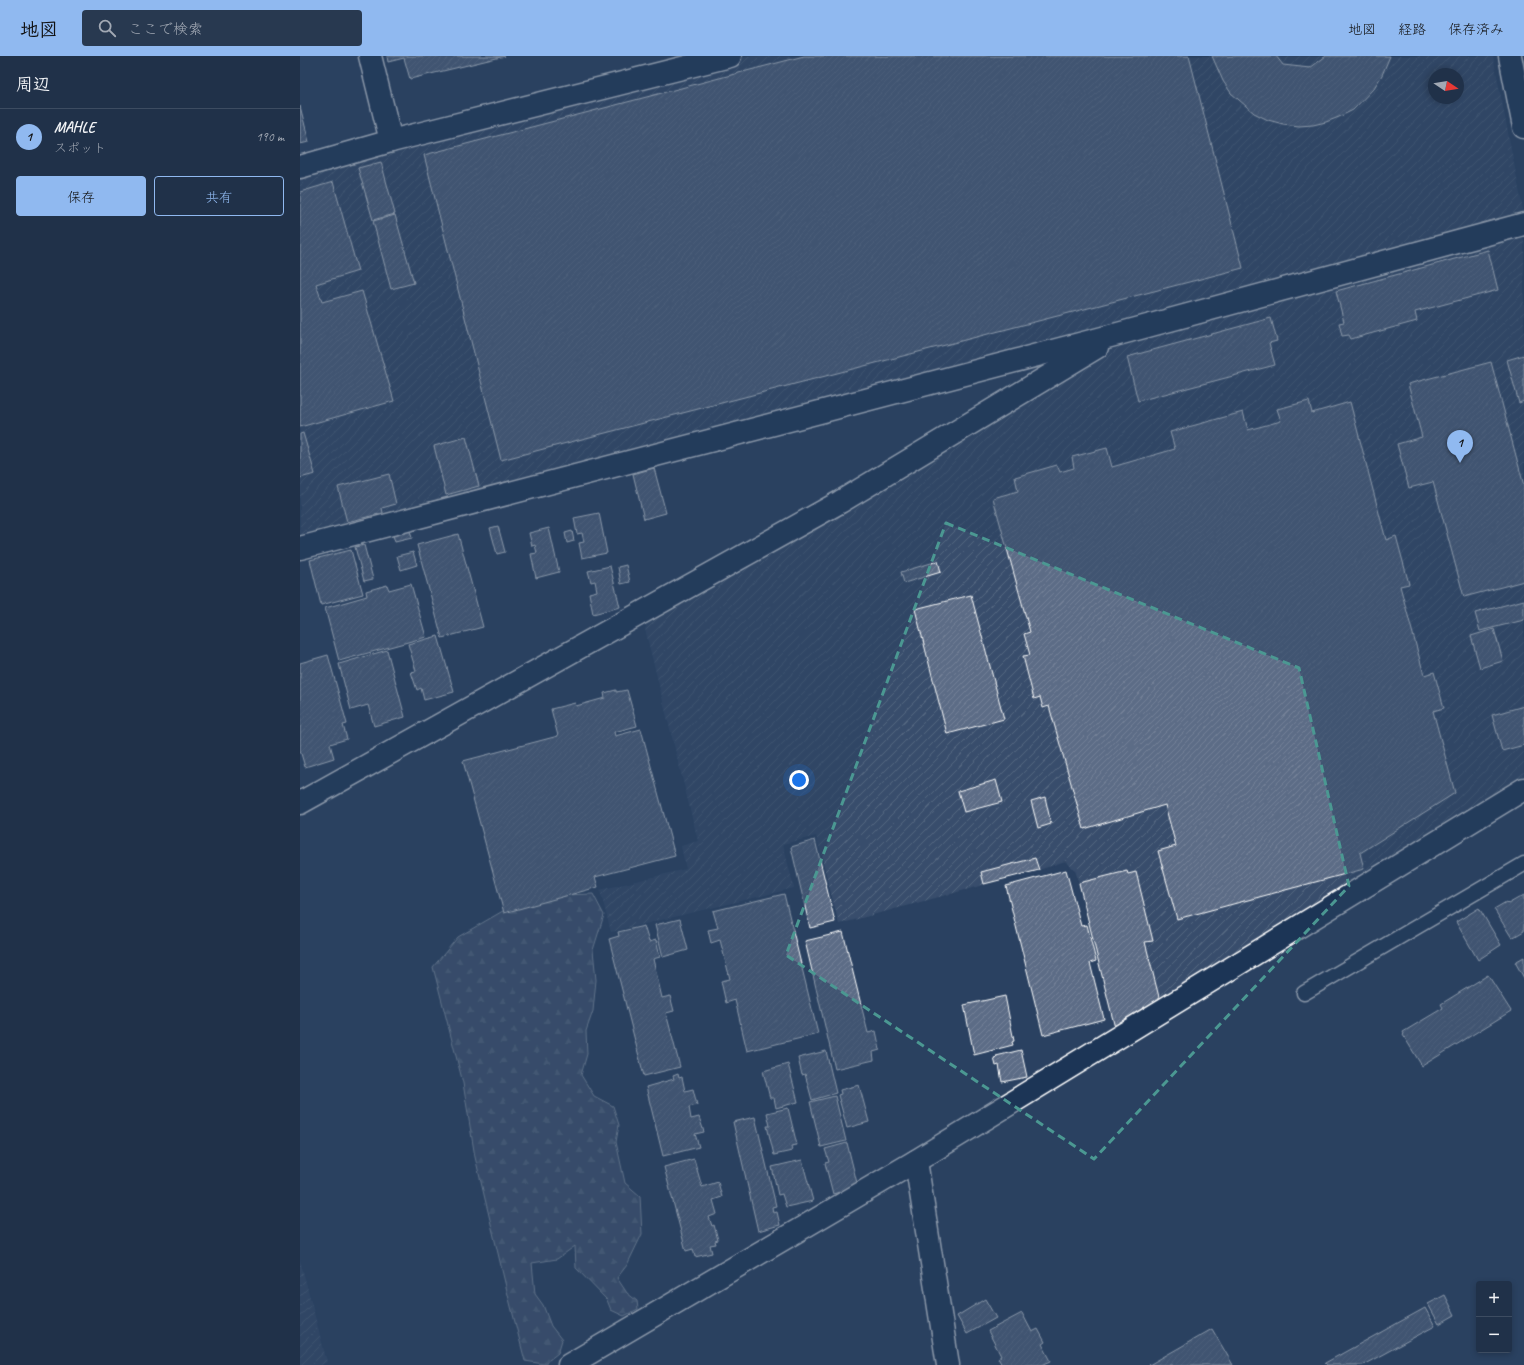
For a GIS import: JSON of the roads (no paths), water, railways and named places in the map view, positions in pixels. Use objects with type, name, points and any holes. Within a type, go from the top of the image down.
[{"type":"street","points":[[370,56],[391,141]]},
{"type":"street","points":[[300,167],[391,141],[730,56]]},
{"type":"street","points":[[1510,56],[1520,87],[1524,127]]},
{"type":"street","points":[[300,548],[1118,334],[1524,224]]},
{"type":"street","points":[[300,803],[840,502],[1118,334]]},
{"type":"street","points":[[569,1365],[916,1161],[1524,789]]},
{"type":"street","points":[[916,1161],[948,1365]]},
{"type":"lane","points":[[1304,993],[1524,864]]},
{"type":"place","name":"MAHLE","points":[[1460,463]]}]
